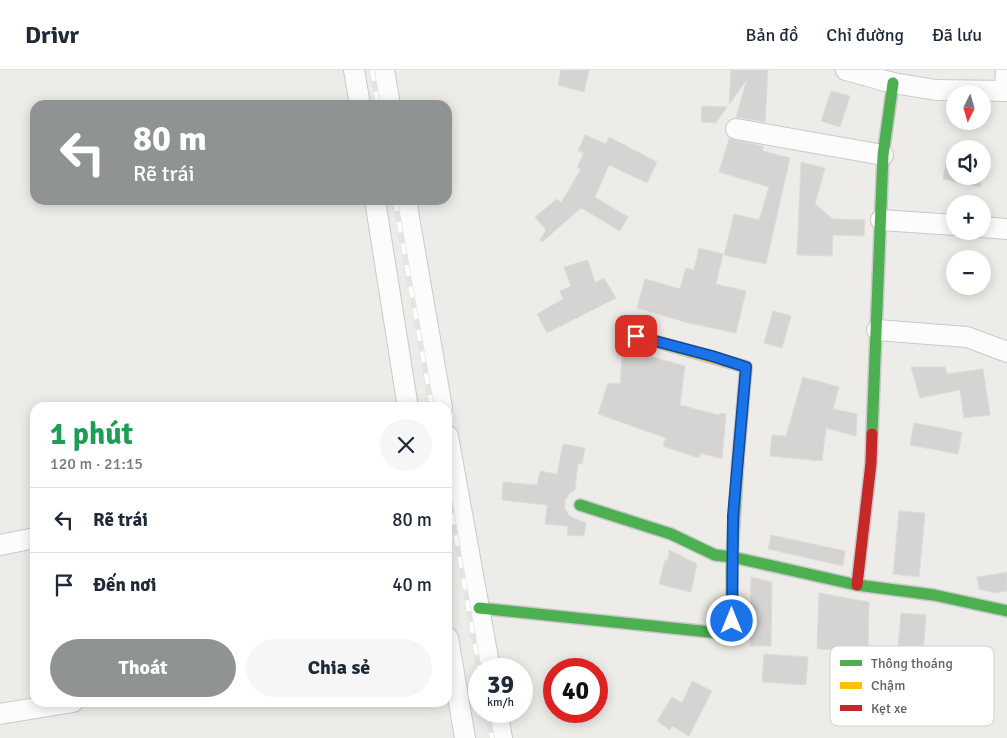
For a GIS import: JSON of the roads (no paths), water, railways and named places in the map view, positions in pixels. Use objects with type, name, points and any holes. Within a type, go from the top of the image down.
[{"type":"street","points":[[354,70],[359,100]]},
{"type":"street","points":[[384,70],[389,100]]},
{"type":"street","points":[[846,70],[892,83],[936,90],[1006,91],[1006,70]]},
{"type":"street","points":[[857,585],[870,472],[883,154],[892,83]]},
{"type":"street","points":[[736,130],[883,154]]},
{"type":"street","points":[[376,205],[407,402]]},
{"type":"street","points":[[407,205],[441,402]]},
{"type":"street","points":[[881,220],[946,224]]},
{"type":"street","points":[[991,228],[1007,230]]},
{"type":"street","points":[[877,330],[967,337],[1007,352]]},
{"type":"street","points":[[479,608],[730,634],[732,621],[733,516],[746,367],[636,336]]},
{"type":"street","points":[[452,458],[488,658]]},
{"type":"street","points":[[580,505],[671,534],[715,555],[732,557],[857,585],[934,595],[1007,610]]},
{"type":"street","points":[[0,545],[30,539]]},
{"type":"street","points":[[452,662],[465,738]]},
{"type":"street","points":[[0,714],[43,707]]},
{"type":"street","points":[[499,723],[502,738]]},
{"type":"railway","points":[[372,70],[377,100]]},
{"type":"railway","points":[[396,205],[431,402]]},
{"type":"railway","points":[[452,515],[477,658]]},
{"type":"railway","points":[[489,723],[492,738]]}]
